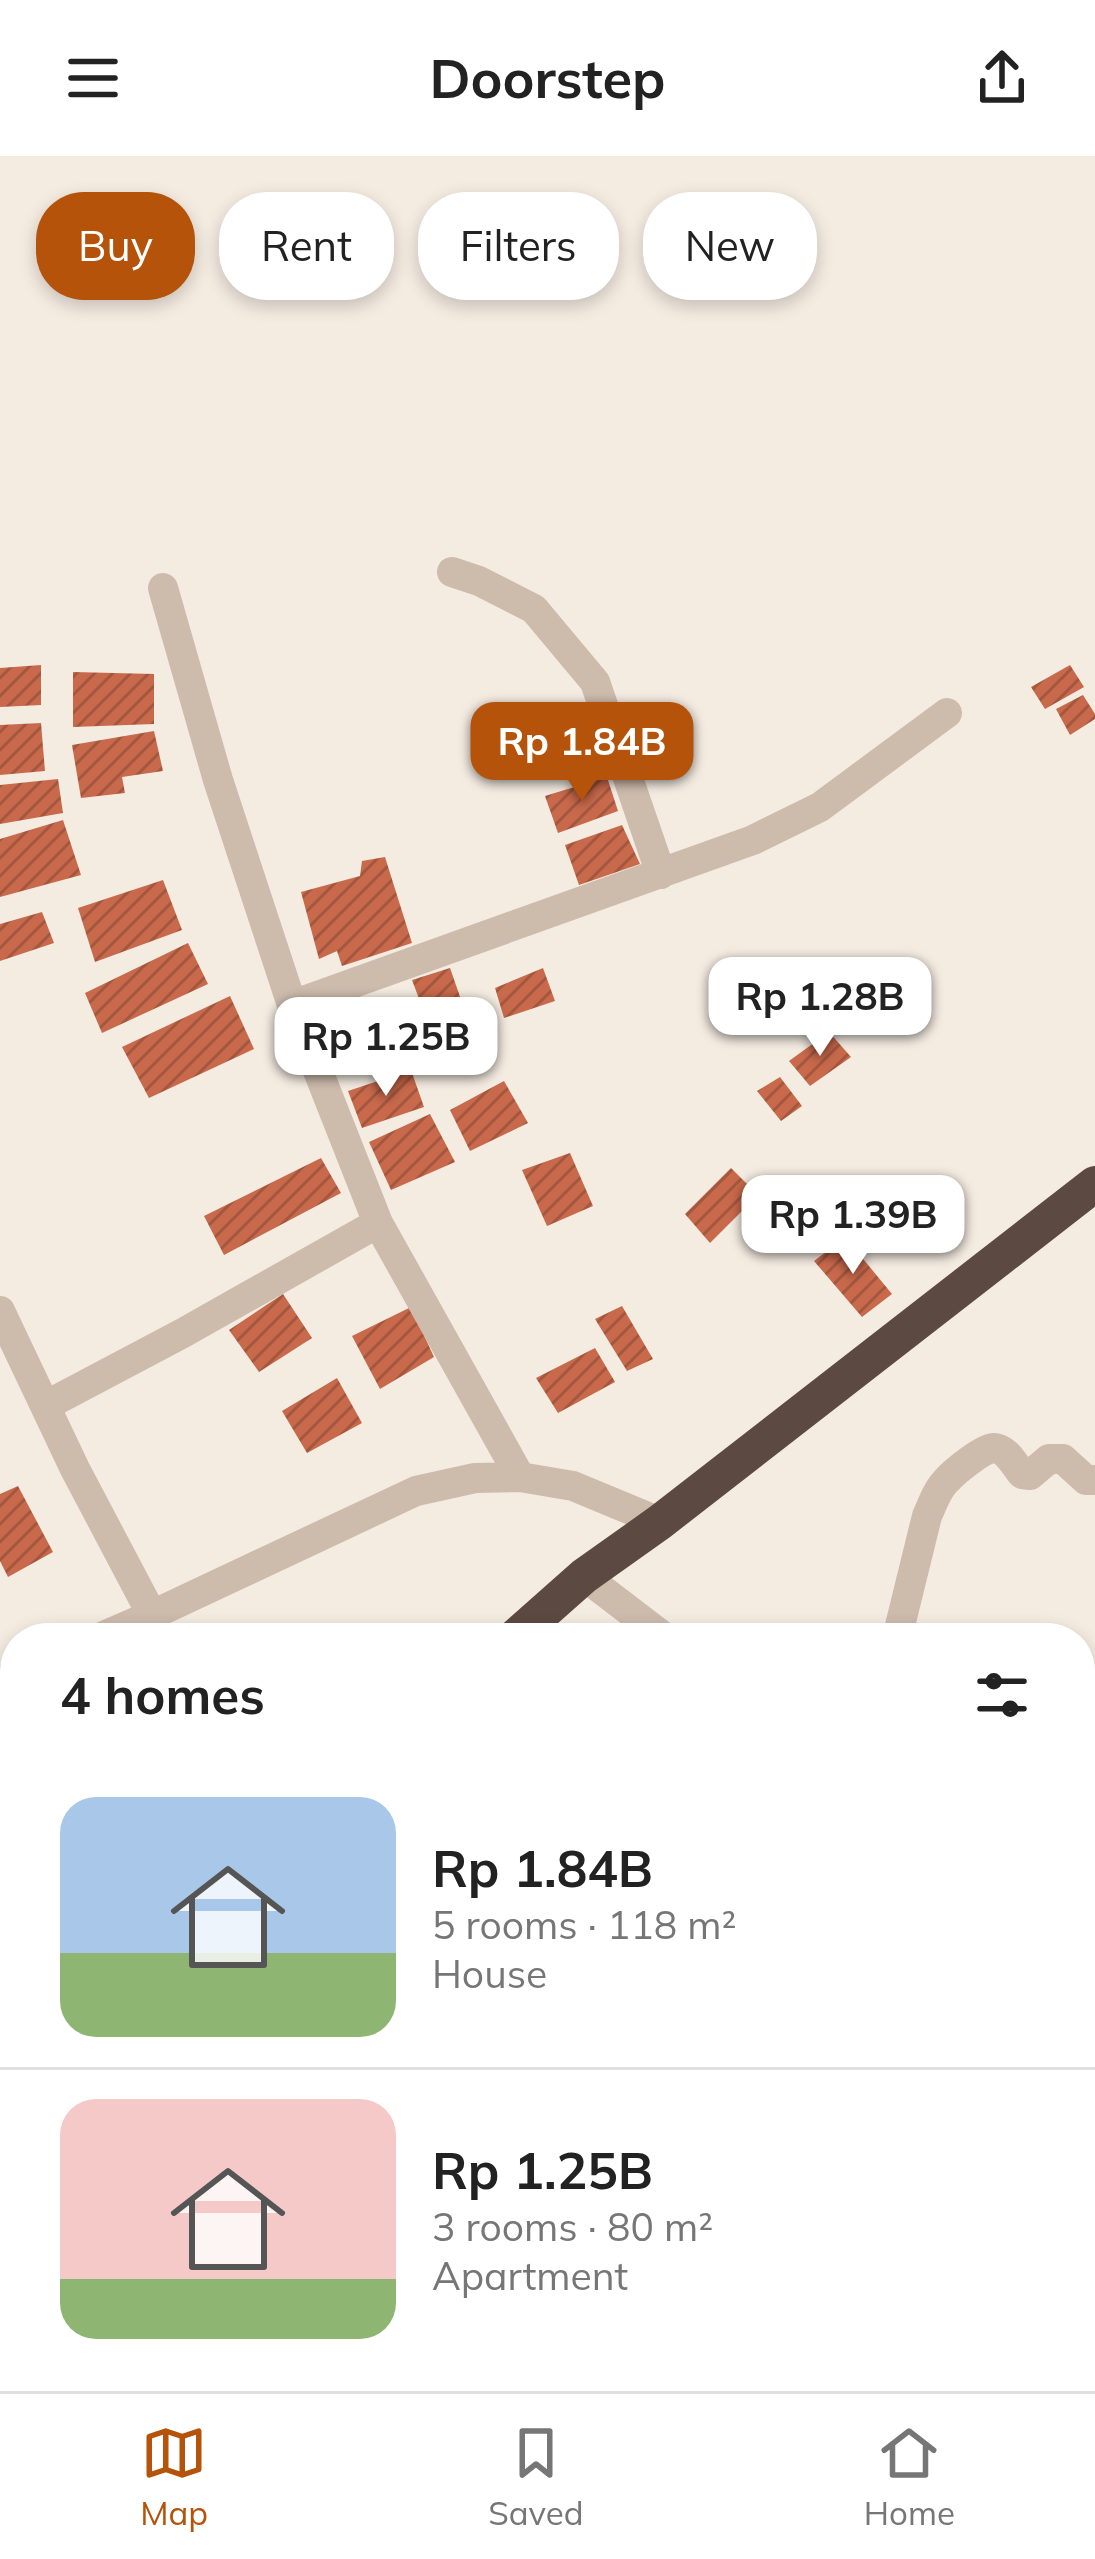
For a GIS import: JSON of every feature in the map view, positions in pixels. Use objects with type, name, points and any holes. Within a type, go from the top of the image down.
[{"type":"highway","points":[[531,1623],[584,1576],[1095,1184]]},
{"type":"street","points":[[452,572],[534,609],[595,682],[662,874]]},
{"type":"street","points":[[163,588],[218,780],[292,1005],[378,1223],[520,1477]]},
{"type":"street","points":[[292,1005],[753,840],[820,807],[947,713]]},
{"type":"street","points":[[45,1406],[378,1223]]},
{"type":"street","points":[[0,1311],[152,1615]]},
{"type":"street","points":[[901,1623],[934,1500],[945,1482],[986,1448],[1007,1454],[1022,1474],[1030,1475],[1048,1459],[1063,1460],[1086,1480],[1095,1480]]},
{"type":"street","points":[[134,1623],[416,1491],[475,1478],[520,1477],[573,1486],[660,1522]]},
{"type":"street","points":[[584,1576],[645,1623]]},
{"type":"building","points":[[41,665],[41,705],[0,707],[0,668]]},
{"type":"building","points":[[1070,665],[1084,687],[1045,709],[1031,687]]},
{"type":"building","points":[[73,672],[154,674],[154,724],[73,727]]},
{"type":"building","points":[[1083,695],[1095,719],[1070,735],[1056,709]]},
{"type":"building","points":[[41,723],[45,771],[0,775],[0,725]]},
{"type":"building","points":[[154,731],[163,771],[122,777],[125,793],[81,798],[72,745]]},
{"type":"building","points":[[607,777],[618,811],[558,833],[545,796]]},
{"type":"building","points":[[58,779],[63,813],[0,824],[0,785]]},
{"type":"building","points":[[63,820],[81,875],[0,897],[0,839]]},
{"type":"building","points":[[622,825],[640,864],[579,885],[565,845]]},
{"type":"building","points":[[385,857],[412,943],[342,966],[337,951],[319,959],[301,892],[360,876],[362,861]]},
{"type":"building","points":[[163,880],[182,930],[95,962],[78,908]]},
{"type":"building","points":[[42,912],[54,943],[0,961],[0,924]]},
{"type":"building","points":[[188,943],[208,984],[102,1033],[85,993]]},
{"type":"building","points":[[450,968],[472,1031],[436,1044],[412,980]]},
{"type":"building","points":[[543,968],[555,1001],[504,1018],[495,988]]},
{"type":"building","points":[[230,996],[254,1049],[149,1098],[122,1047]]},
{"type":"building","points":[[404,997],[420,1040],[369,1061],[352,1019]]},
{"type":"building","points":[[829,1032],[851,1057],[810,1086],[789,1061]]},
{"type":"building","points":[[411,1070],[424,1107],[362,1128],[348,1091]]},
{"type":"building","points":[[780,1077],[802,1106],[781,1121],[757,1091]]},
{"type":"building","points":[[504,1081],[528,1123],[470,1151],[450,1110]]},
{"type":"building","points":[[430,1114],[455,1162],[391,1190],[369,1142]]},
{"type":"building","points":[[570,1153],[593,1206],[547,1226],[522,1170]]},
{"type":"building","points":[[321,1158],[341,1193],[224,1255],[204,1216]]},
{"type":"building","points":[[731,1168],[758,1195],[710,1243],[685,1214]]},
{"type":"building","points":[[845,1237],[892,1294],[862,1317],[814,1261]]},
{"type":"building","points":[[283,1294],[312,1338],[259,1372],[229,1330]]},
{"type":"building","points":[[622,1306],[653,1359],[627,1371],[595,1319]]},
{"type":"building","points":[[411,1307],[434,1357],[380,1389],[352,1336]]},
{"type":"building","points":[[595,1348],[615,1382],[558,1413],[536,1378]]},
{"type":"building","points":[[337,1378],[362,1423],[307,1453],[282,1411]]},
{"type":"building","points":[[18,1486],[53,1552],[8,1577],[0,1561],[0,1494]]}]
